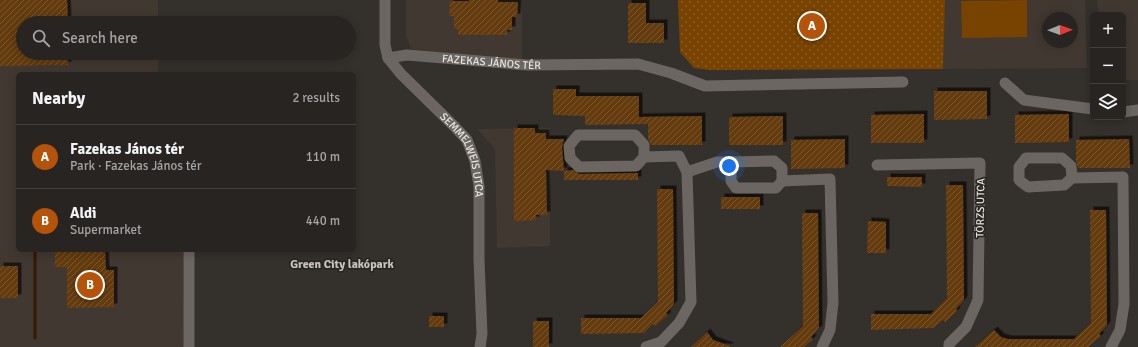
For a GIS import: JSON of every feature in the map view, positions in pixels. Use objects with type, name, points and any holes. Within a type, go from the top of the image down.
[{"type":"street","points":[[385,0],[385,45],[388,58]]},
{"type":"street","name":"FAZEKAS JÁNOS TÉR","points":[[388,58],[407,55],[527,65],[638,64],[705,86],[903,82]]},
{"type":"street","name":"SEMMELWEIS UTCA","points":[[388,58],[401,74],[456,127],[467,140],[475,161],[479,186],[479,260],[482,334],[485,347]]},
{"type":"street","points":[[1005,84],[1024,100],[1090,109]]},
{"type":"street","points":[[1126,112],[1138,110]]},
{"type":"street","points":[[644,157],[644,145],[635,136],[578,135],[569,146],[570,158],[579,167],[636,166],[644,157],[679,156],[687,172],[691,302],[679,323],[661,345],[646,347]]},
{"type":"street","points":[[1072,178],[1071,166],[1062,158],[1026,158],[1019,167],[1019,180],[1028,187],[1064,186],[1072,178],[1123,177],[1124,304],[1120,330],[1111,347]]},
{"type":"street","points":[[687,172],[717,162],[774,161],[782,168],[782,180],[776,188],[736,188],[731,181],[731,162]]},
{"type":"street","name":"TÖRZS UTCA","points":[[877,165],[980,164],[978,300],[966,328],[949,344],[949,347]]},
{"type":"street","points":[[782,180],[830,179],[833,303],[830,330],[822,347]]},
{"type":"street","points":[[189,252],[189,347]]},
{"type":"street","name":"SEMMELWEIS UTCA","points":[[480,347],[482,334]]},
{"type":"shaded area","points":[[0,0],[158,0],[158,16],[16,16],[16,60],[158,60],[158,72],[16,72],[16,252],[183,252],[184,347],[0,347]]},
{"type":"shaded area","points":[[406,0],[522,0],[522,61],[411,49],[406,35]]},
{"type":"shaded area","points":[[678,0],[945,0],[943,69],[710,70],[694,68],[680,52]]},
{"type":"shaded area","points":[[944,0],[1085,0],[1087,68],[943,69]]},
{"type":"shaded area","points":[[1027,0],[1027,37],[962,38],[961,1]]},
{"type":"shaded area","points":[[1097,0],[1138,0],[1138,80],[1126,80],[1126,12],[1098,12]]},
{"type":"shaded area","points":[[550,128],[550,246],[497,248],[495,149],[477,129]]},
{"type":"building","points":[[0,0],[67,0],[68,16],[16,16],[16,60],[68,60],[68,65],[0,66]]},
{"type":"building","points":[[469,0],[518,2],[517,17],[512,17],[512,30],[507,30],[507,35],[458,35],[458,29],[454,29],[454,16],[449,16],[450,1]]},
{"type":"building","points":[[628,3],[646,3],[646,23],[664,23],[664,43],[628,43]]},
{"type":"building","points":[[553,89],[576,89],[576,96],[639,96],[639,117],[702,116],[702,145],[651,145],[648,139],[648,124],[585,125],[585,116],[553,115]]},
{"type":"building","points":[[934,91],[987,91],[987,119],[934,120]]},
{"type":"building","points":[[924,114],[924,143],[871,143],[871,115]]},
{"type":"building","points":[[1069,114],[1069,142],[1015,143],[1015,115]]},
{"type":"building","points":[[783,116],[783,145],[729,145],[729,117]]},
{"type":"building","points":[[514,128],[535,128],[535,133],[546,133],[546,139],[564,139],[562,147],[564,171],[546,170],[547,215],[536,215],[536,220],[514,221]]},
{"type":"building","points":[[845,139],[845,168],[791,169],[791,140]]},
{"type":"building","points":[[1129,139],[1130,168],[1078,168],[1076,161],[1076,140]]},
{"type":"building","points":[[573,170],[579,174],[638,173],[638,180],[564,180],[564,171]]},
{"type":"building","points":[[887,177],[922,177],[922,187],[887,186]]},
{"type":"building","points":[[946,185],[963,185],[964,300],[956,309],[957,311],[945,322],[943,320],[933,328],[871,330],[871,314],[931,314],[947,298]]},
{"type":"building","points":[[657,189],[673,189],[674,304],[666,313],[668,315],[655,326],[653,324],[644,333],[581,334],[581,318],[641,318],[658,302]]},
{"type":"building","points":[[721,197],[760,197],[760,209],[721,209]]},
{"type":"building","points":[[1090,210],[1106,210],[1107,325],[1099,334],[1101,336],[1088,347],[975,347],[994,330],[1001,337],[1008,339],[1074,339],[1091,323]]},
{"type":"building","points":[[802,213],[818,213],[819,328],[811,337],[813,339],[804,347],[780,347],[803,326]]},
{"type":"building","points":[[868,221],[886,222],[886,253],[867,253]]},
{"type":"building","points":[[55,252],[105,252],[106,270],[114,270],[114,307],[67,308],[67,267],[55,267]]},
{"type":"building","points":[[0,266],[18,266],[18,298],[0,298]]},
{"type":"building","points":[[429,316],[444,316],[444,327],[429,327]]},
{"type":"building","points":[[533,321],[549,321],[549,347],[533,347]]},
{"type":"building","points":[[707,332],[713,340],[730,347],[691,347]]},
{"type":"waterway","points":[[35,252],[35,338]]},
{"type":"place","name":"Fazekas János tér","points":[[812,26]]},
{"type":"place","name":"Aldi","points":[[90,285]]},
{"type":"district","name":"Green City lakópark","points":[[342,264]]}]
